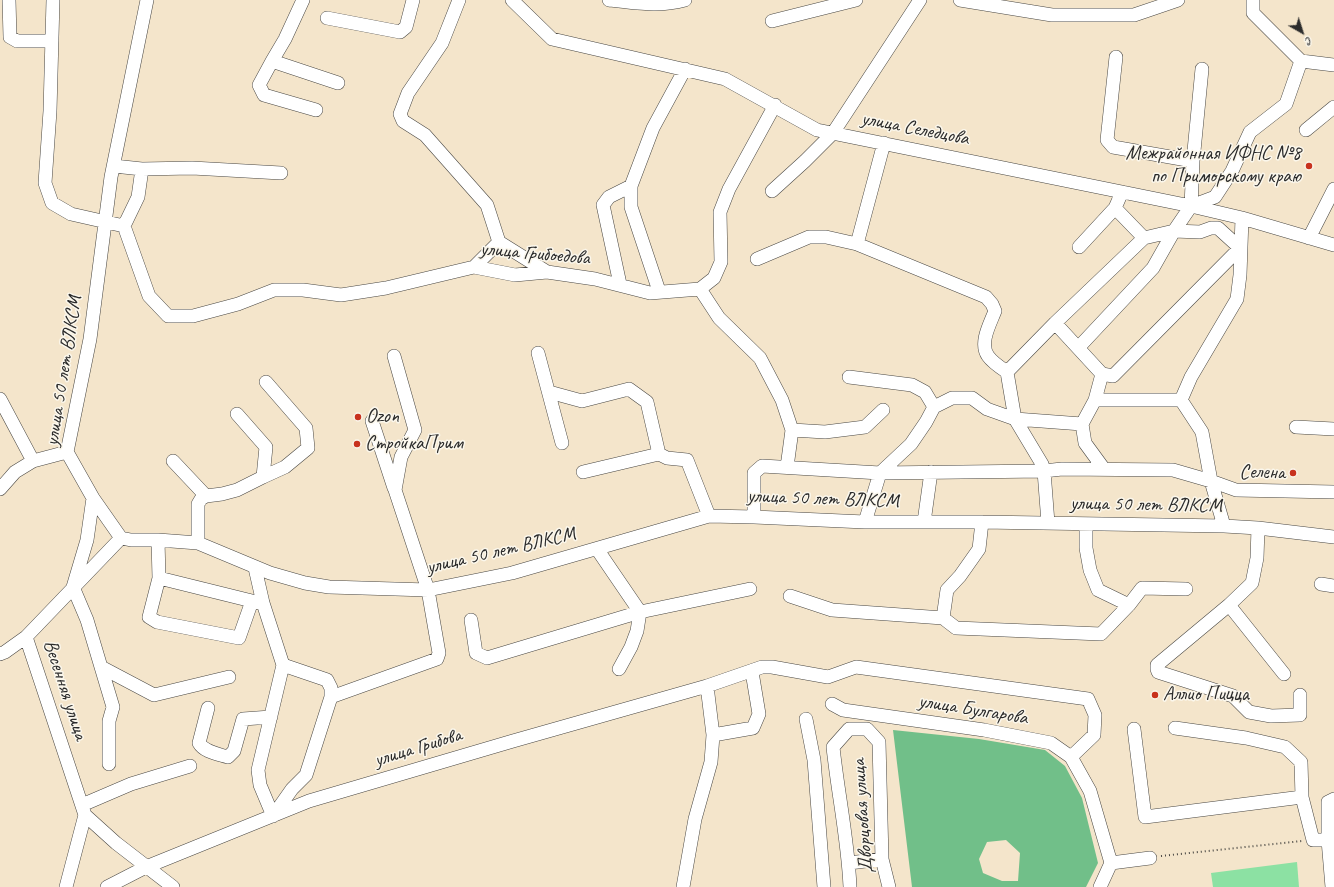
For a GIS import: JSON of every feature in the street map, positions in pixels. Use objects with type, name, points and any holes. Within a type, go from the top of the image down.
[{"type":"street","points":[[9,0],[10,38],[17,41],[52,42]]},
{"type":"street","points":[[53,0],[50,111],[45,183],[52,203],[71,214],[124,226],[138,197],[142,169]]},
{"type":"street","name":"улица 50 лет ВЛКСМ","points":[[147,0],[114,166],[90,339],[67,452],[93,498],[121,538],[131,540],[158,540],[198,543],[255,568],[329,587],[428,590],[512,573],[708,516],[754,516],[865,522],[982,522],[1086,525],[1224,526],[1258,528],[1334,537]]},
{"type":"street","points":[[303,0],[286,39],[272,61],[260,85],[264,95],[316,110]]},
{"type":"street","points":[[326,18],[400,32],[406,27],[413,0]]},
{"type":"street","points":[[459,0],[442,43],[408,93],[400,114],[403,121],[425,135],[488,205],[499,242],[547,272]]},
{"type":"street","name":"улица Селедцова","points":[[512,0],[552,39],[725,78],[817,130],[1191,206],[1242,218],[1334,245]]},
{"type":"street","points":[[609,0],[637,3],[676,3],[685,0]]},
{"type":"street","points":[[772,21],[856,0]]},
{"type":"street","points":[[772,191],[833,133],[920,0]]},
{"type":"street","points":[[960,0],[1052,15],[1134,16],[1178,0]]},
{"type":"street","points":[[1253,0],[1253,13],[1301,61],[1334,65]]},
{"type":"street","points":[[1116,57],[1108,140],[1112,147],[1194,160]]},
{"type":"street","points":[[272,61],[338,83]]},
{"type":"street","points":[[1191,206],[1215,197],[1232,171],[1250,132],[1286,104],[1301,61]]},
{"type":"street","points":[[1078,348],[1153,268],[1174,231],[1191,206],[1202,69]]},
{"type":"street","points":[[659,291],[631,207],[631,186],[653,128],[685,70]]},
{"type":"street","points":[[775,105],[729,189],[720,212],[721,262],[714,278],[700,289],[719,318],[760,358],[782,400],[792,430],[787,467]]},
{"type":"street","points":[[1306,130],[1334,107]]},
{"type":"street","points":[[857,244],[884,143]]},
{"type":"street","points":[[114,166],[142,169],[192,168],[281,173]]},
{"type":"street","points":[[620,284],[603,205],[609,197],[631,186]]},
{"type":"street","points":[[1309,238],[1334,189]]},
{"type":"street","points":[[1079,247],[1115,208],[1122,192]]},
{"type":"street","points":[[1115,208],[1144,238]]},
{"type":"street","points":[[1181,400],[1191,377],[1237,299],[1240,275],[1242,218]]},
{"type":"street","name":"улица Грибоедова","points":[[124,226],[149,296],[168,316],[193,316],[238,304],[274,290],[303,290],[341,295],[386,288],[474,268],[515,275],[547,272],[620,284],[650,293],[659,291],[700,289]]},
{"type":"street","points":[[1007,372],[1055,323],[1144,238],[1174,231],[1200,232],[1211,228],[1218,228],[1240,248]]},
{"type":"street","points":[[757,258],[809,237],[826,237],[857,244],[986,297],[992,304],[995,311],[984,341],[984,350],[988,357],[1007,372],[1015,419],[1042,464],[1044,471],[1048,523]]},
{"type":"street","points":[[474,268],[499,242]]},
{"type":"street","points":[[1055,323],[1102,374],[1113,376],[1240,248]]},
{"type":"street","points":[[538,353],[562,443]]},
{"type":"street","points":[[394,356],[415,430],[401,457],[395,490]]},
{"type":"street","points":[[1102,374],[1095,400],[1082,424],[1085,443],[1104,469]]},
{"type":"street","points":[[849,377],[912,385],[925,392],[934,407]]},
{"type":"street","points":[[198,543],[198,504],[201,499],[206,496],[237,490],[285,467],[308,448],[306,428],[266,382]]},
{"type":"street","points":[[549,392],[582,401],[629,389],[647,402],[659,454]]},
{"type":"street","points":[[865,522],[880,473],[911,444],[934,407],[952,398],[972,398],[986,409],[1015,419],[1082,424]]},
{"type":"street","points":[[0,399],[33,461]]},
{"type":"street","points":[[1095,400],[1181,400]]},
{"type":"street","points":[[1181,400],[1202,432],[1211,481],[1224,526]]},
{"type":"street","points":[[792,430],[825,432],[865,427],[883,410]]},
{"type":"street","points":[[237,414],[266,447],[263,477]]},
{"type":"street","points":[[331,697],[438,659],[439,653],[428,590],[372,421]]},
{"type":"street","points":[[1296,427],[1334,429]]},
{"type":"street","points":[[0,489],[15,472],[33,461],[67,452]]},
{"type":"street","points":[[583,472],[659,454],[667,458],[687,460],[708,516]]},
{"type":"street","points":[[173,461],[206,496]]},
{"type":"street","points":[[754,516],[754,473],[762,466],[880,473],[1044,471],[1062,469],[1173,470],[1236,490],[1334,492]]},
{"type":"street","points":[[924,522],[931,472]]},
{"type":"street","points":[[93,498],[87,540],[73,587],[87,620],[114,707],[109,721],[109,764]]},
{"type":"street","points":[[943,618],[947,590],[960,576],[979,549],[982,522]]},
{"type":"street","points":[[1086,525],[1086,548],[1090,570],[1098,590],[1129,606]]},
{"type":"street","points":[[1258,528],[1257,558],[1252,583],[1229,605],[1157,665],[1156,669],[1158,672],[1233,696],[1249,712],[1271,716],[1300,715],[1300,695]]},
{"type":"street","name":"Весенняя улица","points":[[84,810],[26,637],[121,538]]},
{"type":"street","points":[[158,540],[159,578],[149,618],[157,622],[239,638],[258,602]]},
{"type":"street","points":[[598,549],[640,612],[637,631],[631,647],[619,669]]},
{"type":"street","points":[[255,568],[258,602],[283,665],[258,770],[260,785],[273,816]]},
{"type":"street","points":[[159,578],[258,602]]},
{"type":"street","points":[[790,596],[832,610],[943,618],[956,628],[1101,634],[1129,606],[1142,588],[1186,588]]},
{"type":"street","points":[[471,620],[476,653],[487,658],[640,612],[750,589]]},
{"type":"street","points":[[1229,605],[1284,674]]},
{"type":"street","points":[[0,654],[26,637]]},
{"type":"street","points":[[273,816],[292,789],[306,775],[331,697],[331,688],[327,680],[283,665]]},
{"type":"street","points":[[101,666],[154,695],[229,678]]},
{"type":"street","points":[[713,735],[752,728],[759,714],[752,672],[762,667],[772,667],[828,677],[856,667],[1088,699],[1095,715],[1094,735],[1071,757]]},
{"type":"street","name":"улица Грибова","points":[[146,866],[309,801],[752,672]]},
{"type":"street","points":[[683,887],[695,819],[711,762],[713,735],[707,686]]},
{"type":"street","name":"улица Булгарова","points":[[832,704],[843,710],[984,730],[1051,743],[1071,757],[1090,791],[1110,863]]},
{"type":"street","points":[[208,708],[199,743],[201,746],[213,752],[228,756],[234,751],[243,719],[271,717]]},
{"type":"street","points":[[806,719],[814,760],[824,887]]},
{"type":"street","name":"Дворцовая улица","points":[[849,863],[837,789],[833,747],[849,728],[867,729],[879,742],[882,859],[889,887]]},
{"type":"street","points":[[1175,728],[1246,738],[1285,747],[1301,762],[1302,797],[1313,840],[1331,840]]},
{"type":"street","points":[[1134,729],[1145,817],[1302,797]]},
{"type":"street","points":[[66,887],[84,810],[131,784],[190,766]]},
{"type":"street","points":[[1332,887],[1331,840],[1328,802],[1334,798]]},
{"type":"street","points":[[84,810],[116,843],[173,887]]},
{"type":"street","points":[[1100,887],[1110,863],[1150,858]]},
{"type":"street","points":[[850,887],[849,863],[882,859]]},
{"type":"street","points":[[107,887],[146,866]]},
{"type":"path","points":[[1150,858],[1313,840]]},
{"type":"green space","points":[[893,730],[979,739],[1045,750],[1065,766],[1082,798],[1098,863],[1086,887],[912,887]],"holes":[[[1006,840],[1020,853],[1018,881],[1002,881],[983,873],[979,859],[987,842]]]},
{"type":"green space","points":[[1297,862],[1299,887],[1213,887],[1211,873]]},
{"type":"place","name":"Межрайонная ИФНС №8 по Приморскому краю","points":[[1309,166]]},
{"type":"place","name":"Ozon","points":[[358,417]]},
{"type":"place","name":"СтройкаПрим","points":[[357,444]]},
{"type":"place","name":"Селена","points":[[1293,473]]},
{"type":"place","name":"Аллио Пицца","points":[[1155,695]]}]
